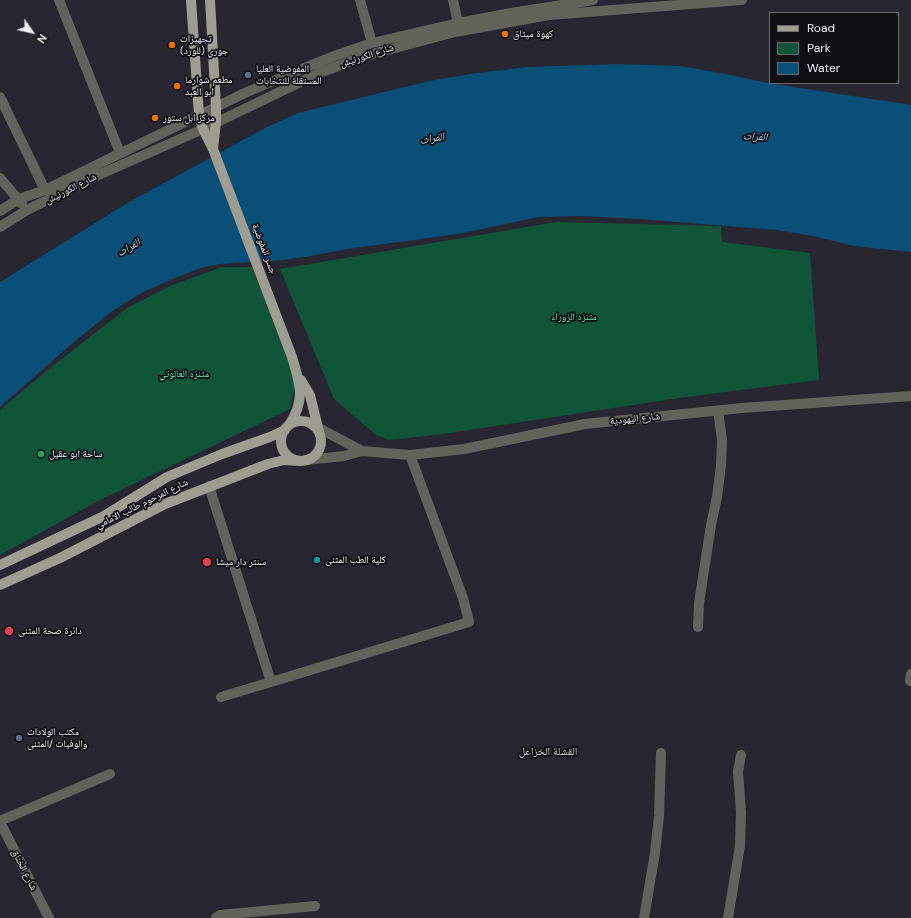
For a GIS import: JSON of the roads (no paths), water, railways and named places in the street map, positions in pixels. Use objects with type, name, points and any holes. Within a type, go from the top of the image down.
[{"type":"main road","name":"جسر المفوضية","points":[[191,0],[200,115],[203,129],[213,149],[296,371]]},
{"type":"main road","points":[[210,0],[216,107],[213,149]]},
{"type":"main road","points":[[296,371],[310,395],[321,442],[320,448],[312,458],[302,461],[292,459],[287,455],[283,449],[282,443],[282,436],[295,417],[300,398],[301,389],[296,371]]},
{"type":"main road","points":[[287,428],[301,422],[307,422],[317,430]]},
{"type":"main road","name":"شارع المرحوم طالب الامامي","points":[[0,565],[104,516],[167,477],[222,454],[270,437],[287,428]]},
{"type":"main road","name":"شارع المرحوم طالب الامامي","points":[[0,585],[60,558],[165,504],[272,463],[284,460],[302,461]]},
{"type":"street","points":[[59,0],[120,153]]},
{"type":"street","points":[[360,0],[372,43]]},
{"type":"street","points":[[453,0],[458,23]]},
{"type":"street","name":"شارع الكورنيش","points":[[0,211],[19,199],[45,190],[216,107],[309,66],[372,43],[458,23],[564,2],[593,0]]},
{"type":"street","name":"شارع الكورنيش","points":[[0,227],[27,210],[94,177],[203,129],[333,67],[365,56],[470,29],[548,15],[656,3],[742,0]]},
{"type":"street","points":[[0,97],[45,190]]},
{"type":"street","points":[[0,178],[27,210]]},
{"type":"street","name":"شارع اليهودية","points":[[362,451],[410,456],[464,449],[585,424],[718,411],[911,396]]},
{"type":"street","points":[[698,627],[700,596],[721,466],[722,440],[718,411]]},
{"type":"street","points":[[317,430],[362,451]]},
{"type":"street","points":[[302,461],[344,456],[362,451]]},
{"type":"street","points":[[221,697],[469,622],[463,598],[410,456]]},
{"type":"street","points":[[209,486],[271,682]]},
{"type":"street","points":[[644,918],[655,853],[661,754]]},
{"type":"street","points":[[728,918],[740,846],[741,812],[738,771],[741,755]]},
{"type":"street","points":[[0,821],[110,774]]},
{"type":"street","name":"شارع الخناق","points":[[0,821],[49,918]]},
{"type":"street","points":[[216,918],[220,915],[315,906]]},
{"type":"water","name":"الفرات","points":[[617,64],[681,66],[769,84],[911,105],[911,252],[854,246],[813,236],[776,230],[640,219],[581,216],[539,217],[458,234],[347,249],[305,257],[220,264],[200,268],[168,281],[141,293],[111,312],[74,342],[0,407],[0,282],[129,202],[265,128],[298,113],[429,81],[527,67]]},
{"type":"place","name":"كهوة ميثاق","points":[[505,34]]},
{"type":"place","name":"تجهيزات جوري (للورد)","points":[[172,45]]},
{"type":"place","name":"المفوضية العليا المستقلة للنتخابات","points":[[248,75]]},
{"type":"place","name":"مطعم شوارما ابو العبد","points":[[177,86]]},
{"type":"place","name":"مركز ابل ستور","points":[[155,118]]},
{"type":"place","name":"ساحة ابو عقيل","points":[[41,454]]},
{"type":"place","name":"كلية الطب المثنى","points":[[317,560]]},
{"type":"place","name":"سنتر دار ميشا","points":[[207,562]]},
{"type":"place","name":"دائرة صحة المثنى","points":[[9,631]]},
{"type":"place","name":"مكتب الولادات والوفيات /المثنى","points":[[19,738]]},
{"type":"district","name":"القشلة الخزاعل","points":[[548,752]]},
{"type":"park label","name":"متنزه الزوراء","points":[[574,317]]},
{"type":"park label","name":"متنزه العالوتي","points":[[184,374]]}]
